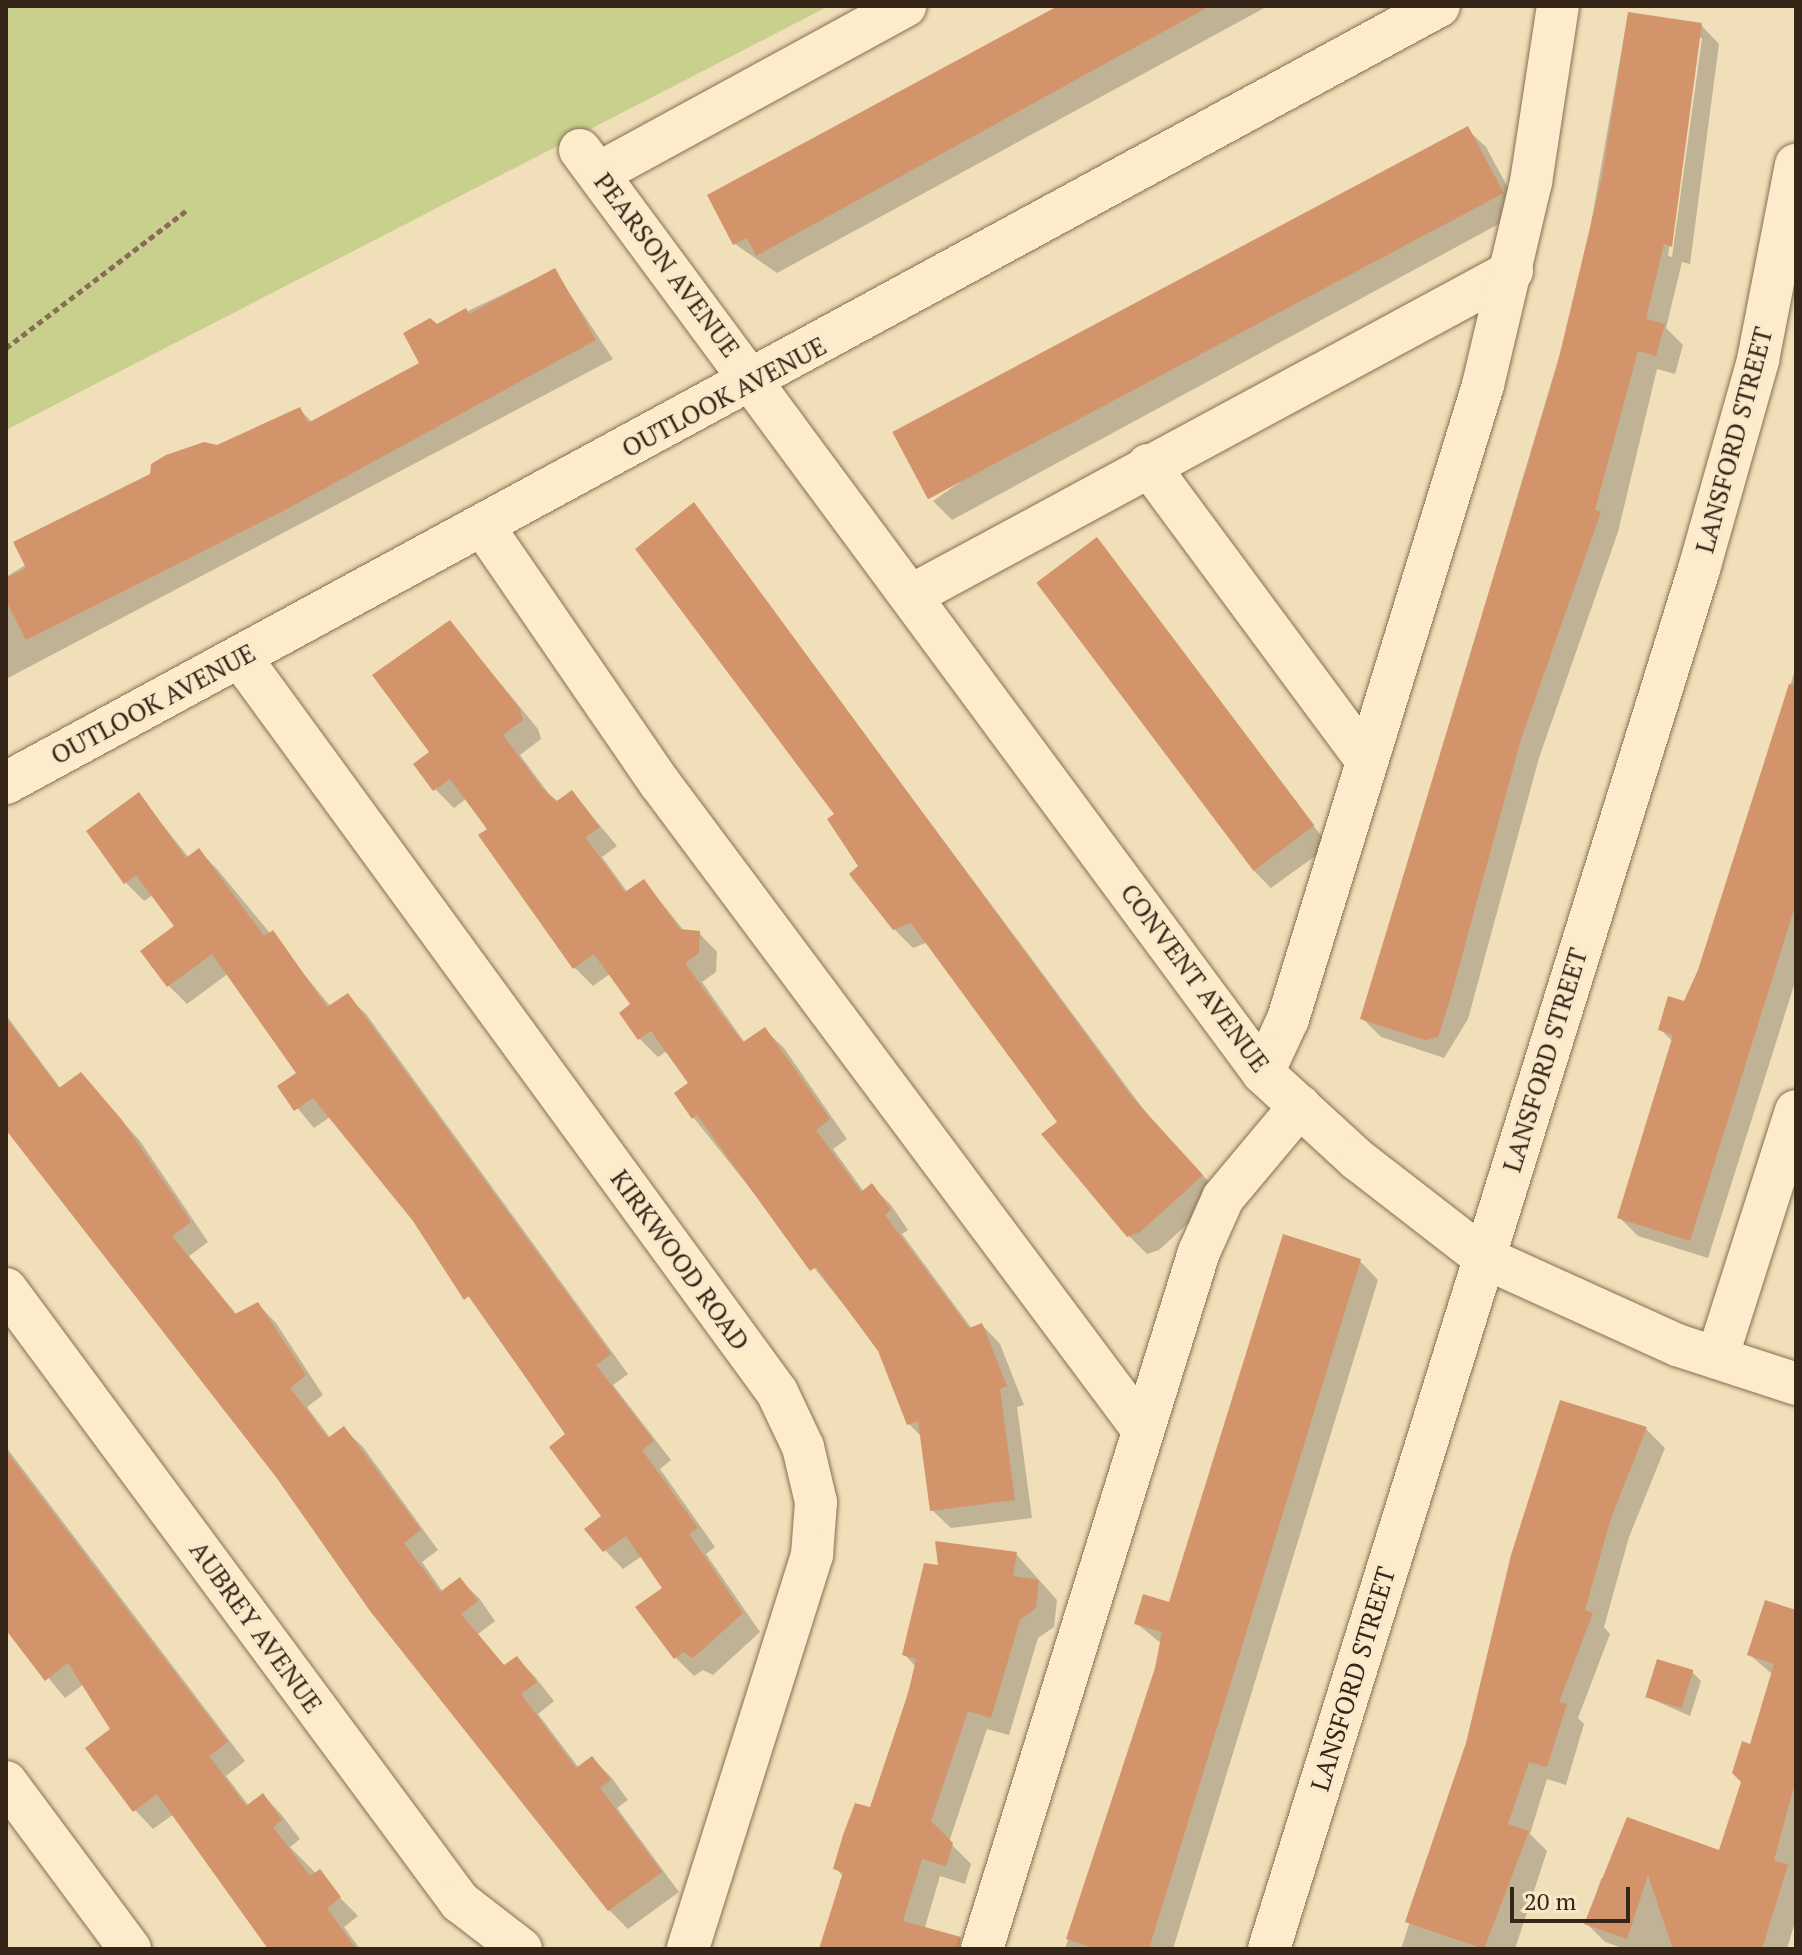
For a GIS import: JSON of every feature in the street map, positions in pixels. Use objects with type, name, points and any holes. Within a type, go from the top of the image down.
[{"type":"street","name":"PEARSON AVENUE","points":[[753,381],[590,161],[905,6]]},
{"type":"street","name":"OUTLOOK AVENUE","points":[[6,783],[753,381],[1439,6]]},
{"type":"street","points":[[1263,1073],[1288,1019],[1512,271],[1554,59],[1558,6]]},
{"type":"street","name":"LANSFORD STREET","points":[[1269,1949],[1699,569],[1758,360],[1796,165]]},
{"type":"street","points":[[912,595],[1512,271]]},
{"type":"street","name":"CONVENT AVENUE","points":[[753,381],[1263,1073],[1483,1257],[1717,1358],[1796,1384]]},
{"type":"street","points":[[1148,465],[1367,761]]},
{"type":"street","points":[[483,526],[659,782],[1143,1430]]},
{"type":"street","name":"KIRKWOOD ROAD","points":[[240,657],[777,1392],[803,1447],[816,1502],[812,1555],[688,1949]]},
{"type":"street","points":[[982,1949],[1143,1430],[1223,1198],[1300,1106]]},
{"type":"street","points":[[1717,1358],[1796,1111]]},
{"type":"street","name":"AUBREY AVENUE","points":[[6,1289],[460,1902],[501,1944]]},
{"type":"street","points":[[6,1782],[130,1949]]},
{"type":"path","points":[[6,348],[187,210]]},
{"type":"green space","points":[[6,6],[829,6],[6,430]]},
{"type":"building","points":[[1058,6],[1210,6],[756,256],[747,238],[733,245],[707,195]]},
{"type":"building","points":[[1628,12],[1702,23],[1672,247],[1664,244],[1646,319],[1665,324],[1656,356],[1638,351],[1595,510],[1601,512],[1521,739],[1438,1037],[1425,1040],[1360,1019],[1557,366],[1602,177]]},
{"type":"building","points":[[1468,126],[1504,193],[928,499],[892,432]]},
{"type":"building","points":[[555,268],[596,340],[285,510],[26,640],[6,601],[6,578],[26,568],[13,542],[150,474],[151,464],[166,455],[204,442],[217,445],[300,407],[308,423],[419,363],[403,333],[430,318],[437,324],[466,308],[469,314]]},
{"type":"building","points":[[694,502],[1132,1097],[1203,1175],[1140,1232],[1127,1237],[1041,1134],[1057,1122],[911,923],[893,930],[849,874],[858,866],[827,819],[834,814],[635,549]]},
{"type":"building","points":[[1097,537],[1314,825],[1254,871],[1036,583]]},
{"type":"building","points":[[450,620],[520,709],[523,720],[503,735],[542,788],[557,801],[572,790],[600,827],[585,837],[625,892],[644,879],[680,929],[700,931],[699,953],[685,963],[722,1015],[743,1042],[765,1027],[830,1119],[816,1130],[861,1192],[872,1183],[891,1210],[885,1215],[969,1328],[982,1323],[1007,1386],[1000,1389],[1015,1500],[930,1511],[918,1421],[907,1425],[878,1351],[816,1267],[810,1271],[697,1115],[692,1119],[674,1093],[688,1083],[651,1031],[638,1040],[619,1013],[630,1004],[594,954],[573,969],[478,835],[487,829],[450,779],[433,791],[413,764],[429,752],[372,675]]},
{"type":"building","points":[[1789,684],[1796,685],[1796,903],[1690,1241],[1617,1218],[1673,1035],[1658,1030],[1668,996],[1684,1001],[1698,970]]},
{"type":"building","points":[[139,792],[186,858],[199,848],[264,936],[273,930],[327,1007],[348,993],[611,1354],[596,1365],[654,1441],[642,1450],[698,1528],[689,1534],[743,1613],[693,1658],[683,1652],[674,1659],[635,1607],[662,1588],[626,1536],[603,1552],[584,1529],[601,1516],[549,1447],[565,1434],[469,1296],[464,1300],[413,1221],[313,1098],[294,1111],[277,1086],[296,1073],[212,954],[167,987],[140,951],[174,926],[136,875],[124,884],[86,831]]},
{"type":"building","points":[[6,1018],[59,1088],[81,1072],[122,1120],[191,1222],[172,1236],[235,1314],[258,1302],[306,1375],[290,1388],[328,1438],[344,1426],[421,1530],[404,1543],[440,1592],[460,1577],[478,1601],[461,1614],[504,1665],[517,1656],[537,1682],[521,1694],[576,1768],[592,1756],[611,1780],[600,1788],[662,1872],[608,1911],[370,1611],[276,1477],[6,1130]]},
{"type":"building","points":[[1283,1234],[1361,1259],[1149,1949],[1097,1949],[1066,1939],[1155,1668],[1162,1632],[1134,1624],[1143,1594],[1169,1602]]},
{"type":"building","points":[[1560,1400],[1647,1427],[1611,1518],[1585,1610],[1593,1613],[1559,1702],[1567,1704],[1547,1767],[1529,1762],[1508,1824],[1529,1831],[1484,1949],[1405,1922],[1466,1743],[1511,1555]]},
{"type":"building","points":[[6,1451],[228,1742],[209,1756],[246,1806],[263,1793],[282,1820],[273,1827],[310,1876],[320,1869],[341,1897],[327,1908],[356,1949],[268,1949],[157,1794],[133,1812],[85,1748],[110,1729],[68,1663],[45,1681],[6,1630]]},
{"type":"building","points":[[935,1541],[1017,1552],[1013,1576],[1039,1580],[1036,1608],[1020,1620],[991,1718],[968,1711],[931,1821],[953,1843],[946,1866],[922,1859],[903,1921],[961,1937],[959,1949],[819,1949],[843,1872],[833,1869],[843,1835],[855,1803],[870,1807],[908,1694],[916,1659],[902,1655],[924,1563],[938,1565]]},
{"type":"building","points":[[1765,1600],[1796,1610],[1796,1779],[1774,1860],[1788,1865],[1762,1949],[1673,1949],[1648,1875],[1627,1939],[1584,1924],[1627,1817],[1719,1850],[1741,1782],[1732,1773],[1742,1741],[1750,1744],[1774,1664],[1747,1655]]},
{"type":"building","points":[[1657,1659],[1693,1670],[1682,1708],[1645,1697]]}]
